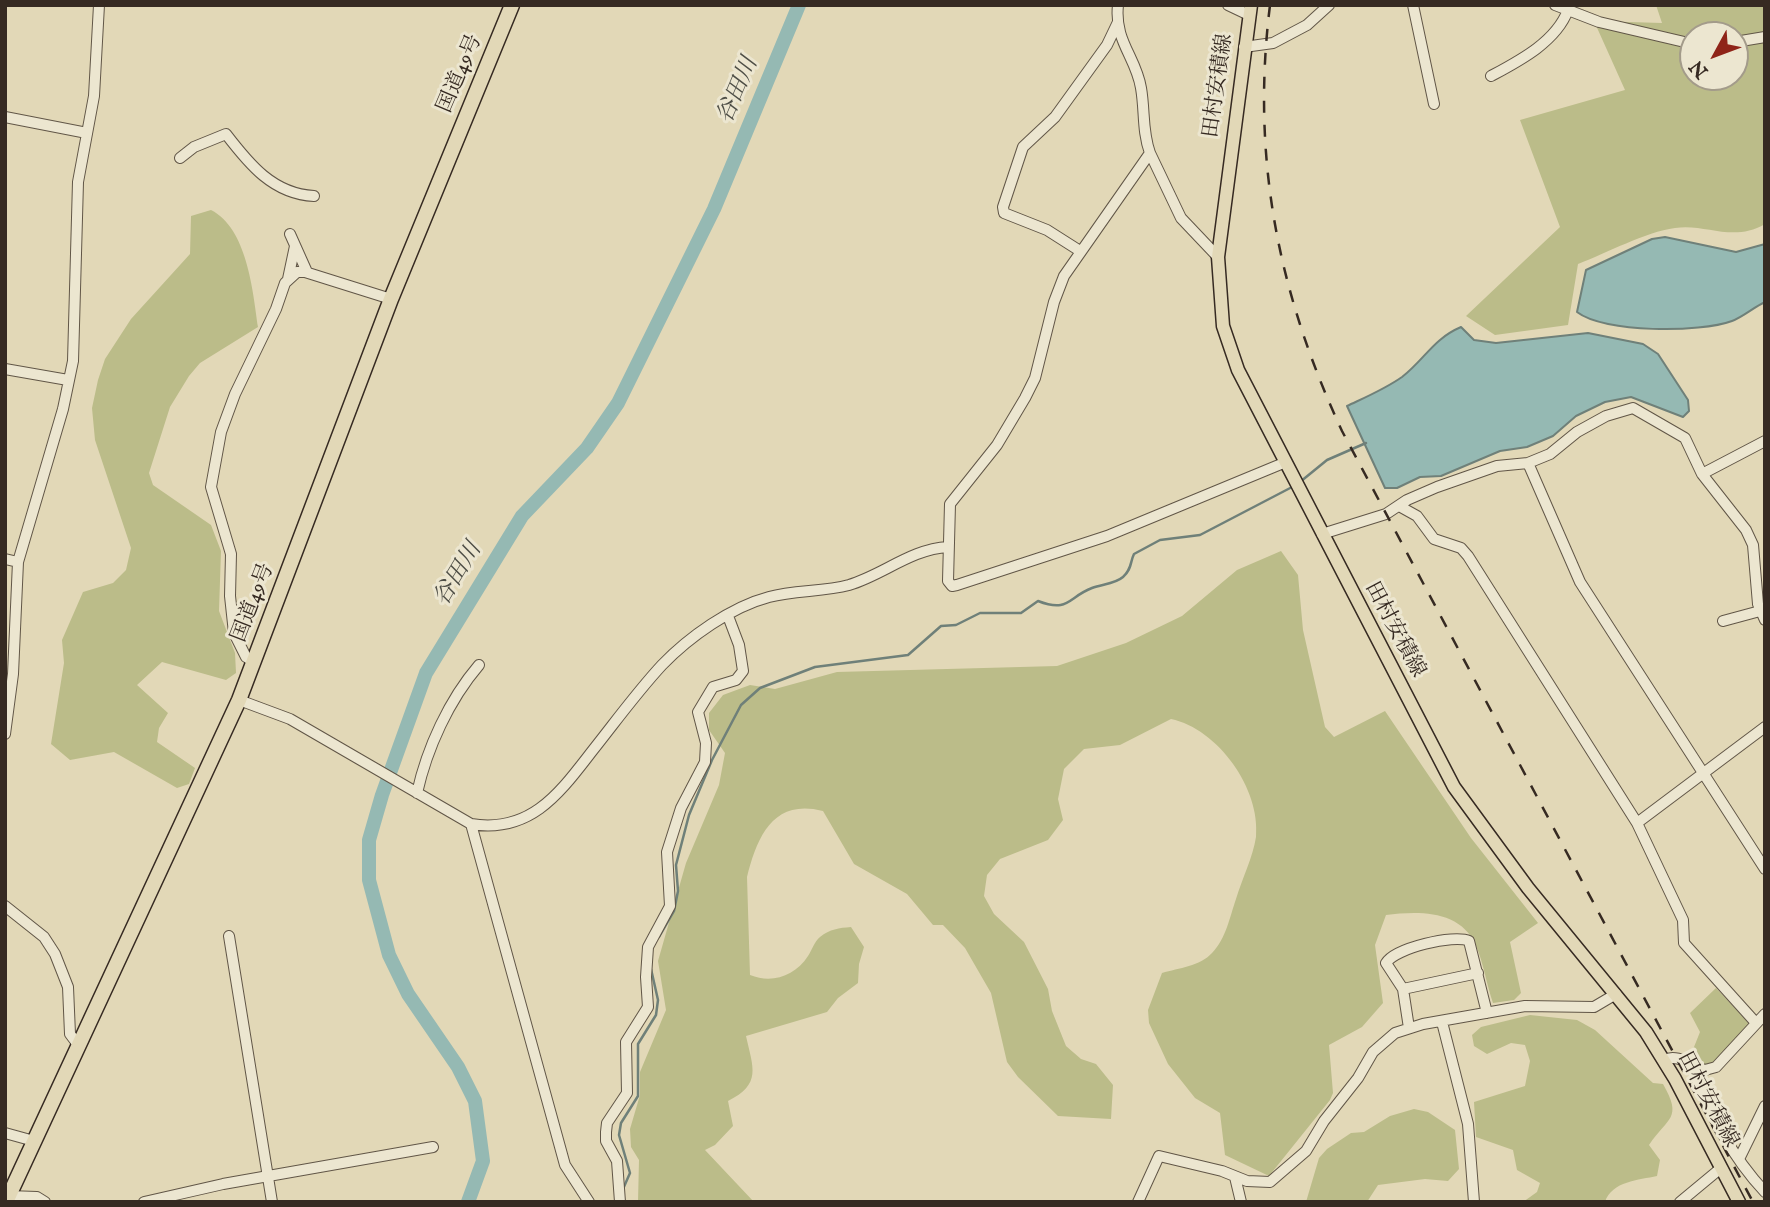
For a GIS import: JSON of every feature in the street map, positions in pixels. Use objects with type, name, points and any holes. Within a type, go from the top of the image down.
[{"type":"highway","name":"国道49号","points":[[7,1199],[239,700],[391,299],[512,5]]},
{"type":"main road","name":"田村安積線","points":[[1250,10],[1218,257],[1220,304],[1230,349],[1322,534],[1454,787],[1522,880],[1635,1016],[1664,1060],[1739,1202]]},
{"type":"street","points":[[5,734],[13,674],[18,562],[63,409],[74,349],[78,182],[94,96],[99,5]]},
{"type":"street","points":[[1118,5],[1120,40],[1141,89],[1144,133],[1150,153],[1181,218],[1218,257]]},
{"type":"street","points":[[1228,5],[1250,10]]},
{"type":"street","points":[[1244,47],[1273,43],[1307,25],[1329,5]]},
{"type":"street","points":[[1413,5],[1434,104]]},
{"type":"street","points":[[1555,5],[1599,22],[1679,41]]},
{"type":"street","points":[[1491,76],[1518,63],[1550,37],[1563,22],[1568,10]]},
{"type":"street","points":[[1080,251],[1047,230],[1004,213],[1003,207],[1023,147],[1055,117],[1102,52],[1118,22]]},
{"type":"street","points":[[5,117],[87,133]]},
{"type":"street","points":[[180,158],[194,147],[226,134],[252,168],[288,192],[314,196]]},
{"type":"street","points":[[1150,153],[1080,251],[1058,288],[1035,378],[1026,398],[1002,438],[950,503],[948,581],[952,586],[957,585],[1107,536],[1286,462]]},
{"type":"street","points":[[290,234],[307,272]]},
{"type":"street","points":[[254,662],[246,657],[234,633],[230,596],[230,554],[211,487],[228,413],[288,279],[295,246]]},
{"type":"street","points":[[288,279],[298,272],[307,272],[391,299]]},
{"type":"street","points":[[5,369],[68,380]]},
{"type":"street","points":[[1322,534],[1386,514],[1437,487],[1497,466],[1528,463],[1550,454],[1577,432],[1627,408],[1640,411],[1650,421],[1680,434],[1692,448],[1702,474],[1746,530],[1753,545],[1763,615],[1723,621]]},
{"type":"street","points":[[1702,474],[1765,440]]},
{"type":"street","points":[[1528,463],[1580,582],[1765,869]]},
{"type":"street","points":[[1399,506],[1417,516],[1434,539],[1461,548],[1468,556],[1637,823],[1683,920],[1681,938],[1684,943],[1756,1023]]},
{"type":"street","points":[[239,700],[290,719],[471,824],[513,822],[561,792],[662,665],[678,649],[728,616],[769,597],[849,585],[923,550],[948,547]]},
{"type":"street","points":[[5,559],[18,562]]},
{"type":"street","points":[[620,1202],[617,1161],[606,1141],[607,1123],[627,1093],[626,1042],[648,1007],[646,977],[649,947],[670,906],[667,852],[681,808],[705,762],[706,743],[698,719],[699,707],[713,687],[736,680],[743,671],[743,660],[728,616]]},
{"type":"street","points":[[415,792],[440,727],[464,683],[479,665]]},
{"type":"street","points":[[1637,823],[1765,727]]},
{"type":"street","points":[[471,824],[565,1165],[589,1202]]},
{"type":"street","points":[[5,906],[44,937],[55,954],[68,987],[70,1034],[79,1046]]},
{"type":"street","points":[[229,936],[272,1202]]},
{"type":"street","points":[[1409,1028],[1403,989],[1387,962],[1390,957],[1414,947],[1464,939],[1470,945],[1487,1013]]},
{"type":"street","points":[[1403,989],[1478,973]]},
{"type":"street","points":[[1139,1202],[1159,1156],[1267,1184],[1306,1151],[1324,1121],[1358,1079],[1376,1048],[1387,1037],[1409,1028],[1525,1006],[1586,1008],[1606,1002],[1616,994]]},
{"type":"street","points":[[1664,1060],[1669,1057],[1682,1059],[1693,1067],[1705,1070],[1716,1068],[1765,1013]]},
{"type":"street","points":[[1441,1022],[1468,1124],[1474,1202]]},
{"type":"street","points":[[1693,1067],[1700,1089],[1739,1159],[1765,1192]]},
{"type":"street","points":[[1739,1159],[1765,1106]]},
{"type":"street","points":[[5,1133],[34,1140]]},
{"type":"street","points":[[144,1202],[158,1196],[433,1147]]},
{"type":"street","points":[[1680,1202],[1721,1168]]},
{"type":"street","points":[[1235,1177],[1241,1202]]},
{"type":"street","points":[[7,1199],[37,1197],[46,1202]]},
{"type":"green space","points":[[1656,5],[1765,5],[1765,224],[1742,232],[1675,228],[1626,243],[1578,264],[1568,325],[1495,335],[1466,316],[1560,227],[1520,120],[1625,90],[1594,21],[1662,23]]},
{"type":"green space","points":[[211,210],[233,231],[240,245],[250,279],[258,327],[200,363],[189,376],[170,407],[149,473],[153,485],[211,525],[221,551],[219,611],[235,653],[236,673],[226,680],[162,662],[137,685],[168,713],[159,728],[157,742],[195,768],[189,784],[177,788],[114,752],[70,760],[51,744],[64,663],[62,640],[83,592],[113,583],[126,570],[131,548],[95,440],[92,408],[98,380],[105,359],[131,319],[190,254],[191,216]]},
{"type":"green space","points":[[1281,551],[1298,575],[1303,630],[1325,727],[1334,737],[1385,711],[1471,838],[1538,923],[1510,942],[1521,993],[1514,1000],[1493,1003],[1476,946],[1460,925],[1437,915],[1424,913],[1386,915],[1375,945],[1383,1003],[1362,1027],[1329,1045],[1333,1093],[1330,1100],[1269,1176],[1225,1155],[1220,1113],[1195,1098],[1168,1064],[1149,1023],[1148,1010],[1162,973],[1202,961],[1221,941],[1252,852],[1256,837],[1256,819],[1244,781],[1220,748],[1205,735],[1171,719],[1120,745],[1084,749],[1064,769],[1058,799],[1063,820],[1048,840],[1000,859],[987,875],[984,896],[994,914],[1024,942],[1048,989],[1052,1011],[1066,1046],[1081,1059],[1096,1064],[1113,1085],[1111,1119],[1058,1116],[1018,1077],[1007,1062],[991,993],[965,948],[943,925],[933,925],[907,894],[854,864],[823,811],[806,808],[791,810],[770,824],[762,835],[747,877],[750,975],[767,979],[790,973],[803,963],[820,937],[835,929],[851,927],[864,947],[859,964],[858,983],[838,998],[827,1012],[746,1036],[752,1066],[750,1081],[739,1095],[728,1101],[733,1126],[715,1145],[705,1150],[754,1202],[638,1202],[639,1160],[631,1147],[630,1129],[640,1095],[640,1072],[666,1010],[658,961],[686,863],[719,785],[725,753],[709,730],[709,713],[723,695],[750,685],[775,689],[837,672],[1057,666],[1126,643],[1182,616],[1237,570]]},
{"type":"green space","points":[[1716,988],[1749,1023],[1714,1064],[1704,1065],[1690,1057],[1700,1032],[1690,1013]]},
{"type":"green space","points":[[1530,1015],[1577,1020],[1595,1030],[1653,1083],[1663,1084],[1672,1104],[1672,1111],[1667,1123],[1649,1145],[1660,1160],[1657,1176],[1634,1180],[1620,1186],[1605,1202],[1523,1202],[1537,1192],[1540,1183],[1517,1170],[1513,1150],[1476,1137],[1474,1102],[1525,1086],[1530,1061],[1525,1045],[1511,1043],[1487,1054],[1474,1046],[1472,1035],[1481,1027]]},
{"type":"green space","points":[[1414,1109],[1428,1112],[1455,1130],[1459,1169],[1448,1181],[1425,1179],[1378,1185],[1367,1202],[1306,1202],[1319,1158],[1327,1149],[1351,1133],[1364,1132],[1390,1116]]},
{"type":"water","points":[[1665,237],[1736,252],[1765,244],[1765,302],[1732,321],[1698,328],[1629,327],[1590,319],[1577,312],[1586,270],[1652,239]]},
{"type":"water","points":[[1461,327],[1474,340],[1496,343],[1588,333],[1643,344],[1658,354],[1688,400],[1689,411],[1683,417],[1631,397],[1605,402],[1576,416],[1553,436],[1527,447],[1500,451],[1441,476],[1420,477],[1397,488],[1385,488],[1347,406],[1402,377],[1436,343]]},
{"type":"waterway","name":"谷田川","points":[[468,1202],[483,1161],[475,1101],[458,1067],[408,994],[389,955],[369,880],[369,840],[382,795],[426,673],[522,516],[587,448],[618,403],[714,209],[799,5]]},
{"type":"waterway","points":[[1300,482],[1327,460],[1366,443]]},
{"type":"waterway","points":[[659,937],[674,911],[678,891],[676,865],[689,815],[712,760],[741,705],[760,688],[815,667],[908,655],[941,626],[956,625],[980,613],[1021,613],[1038,601],[1062,605],[1092,588],[1120,579],[1128,571],[1134,554],[1160,540],[1200,535],[1294,486]]},
{"type":"waterway","points":[[623,1189],[630,1173],[619,1135],[621,1123],[638,1096],[638,1044],[656,1015],[658,1000],[651,969]]},
{"type":"railway","points":[[1270,5],[1264,117],[1275,224],[1301,328],[1320,379],[1342,431],[1753,1202]]}]
